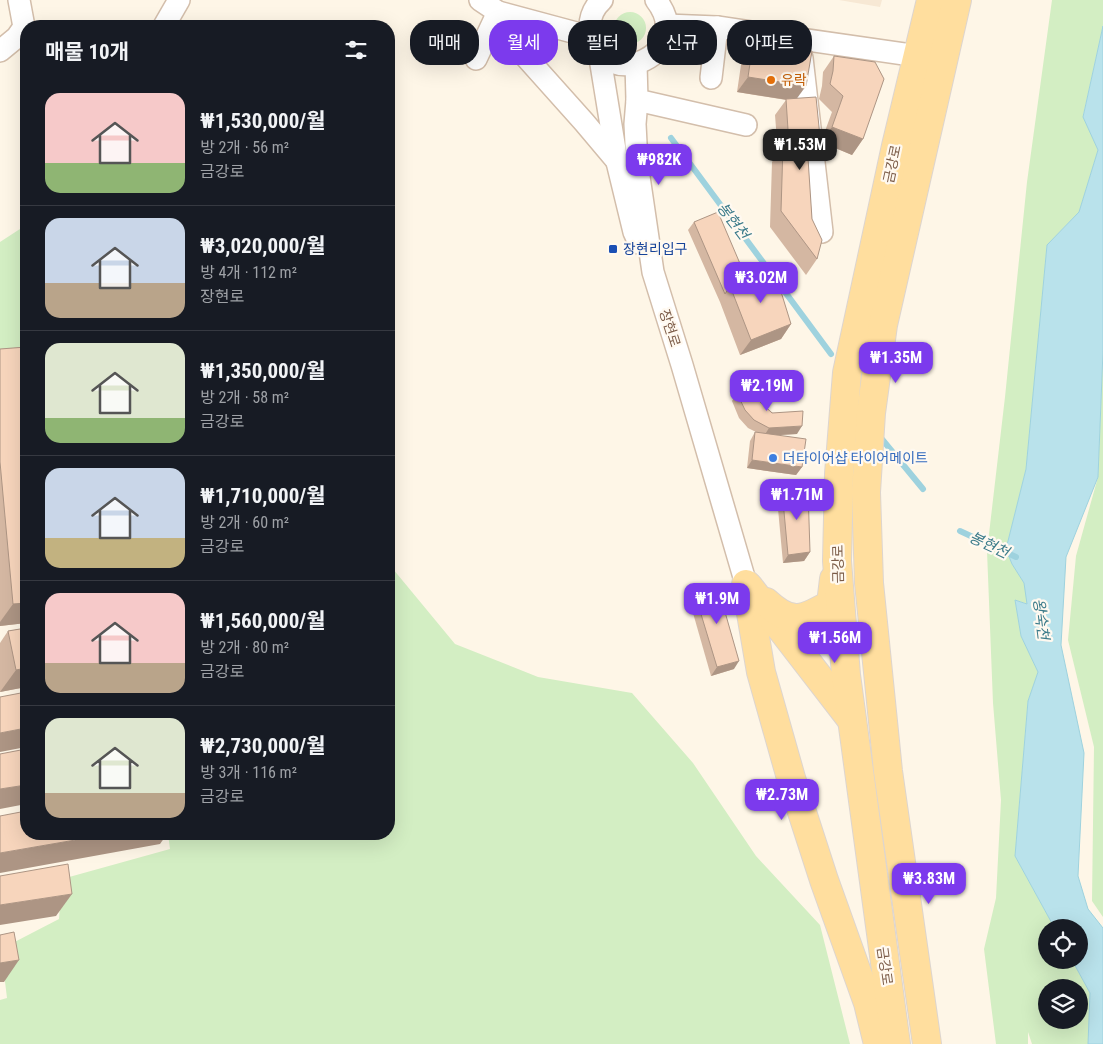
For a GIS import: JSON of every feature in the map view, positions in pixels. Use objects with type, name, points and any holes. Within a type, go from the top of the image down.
[{"type":"main road","name":"금강로","points":[[896,1044],[846,674],[837,560],[839,474],[847,373],[930,0]]},
{"type":"main road","name":"금강로","points":[[927,1044],[888,771],[869,583],[866,492],[871,413],[883,325],[957,0]]},
{"type":"main road","points":[[746,584],[775,610],[787,618],[808,618],[831,604],[837,560]]},
{"type":"main road","points":[[746,584],[888,771]]},
{"type":"main road","points":[[746,584],[761,672],[791,778],[824,880],[868,1002],[878,1044]]},
{"type":"street","points":[[19,0],[23,20]]},
{"type":"street","points":[[167,20],[179,0]]},
{"type":"street","points":[[480,0],[498,12],[568,36]]},
{"type":"street","points":[[656,0],[662,9],[665,20]]},
{"type":"street","points":[[591,20],[592,1]]},
{"type":"street","points":[[479,53],[498,12]]},
{"type":"street","points":[[498,12],[516,46],[617,162]]},
{"type":"street","points":[[711,78],[718,27],[727,28]]},
{"type":"street","points":[[0,51],[20,34]]},
{"type":"street","points":[[812,42],[918,56]]},
{"type":"street","points":[[599,65],[617,162],[634,232],[653,272]]},
{"type":"street","points":[[620,65],[634,65]]},
{"type":"street","name":"장현로","points":[[636,65],[637,100],[635,124],[638,163],[653,272],[746,584]]},
{"type":"street","points":[[803,65],[822,232]]},
{"type":"street","points":[[637,100],[746,125]]},
{"type":"shaded area","points":[[839,0],[882,0],[880,7]]},
{"type":"green space","points":[[1052,0],[1103,0],[1103,26],[1083,116],[1098,150],[1079,212],[1047,245],[1026,469],[1006,549],[1012,564],[1024,583],[1028,604],[1015,600],[1021,636],[1038,672],[1028,701],[1015,856],[1050,919],[1038,919],[1038,969],[1077,969],[1082,979],[1038,979],[1038,1029],[1088,1029],[1088,989],[1090,993],[1088,1044],[1032,1044],[1028,1032],[1028,1044],[996,1044],[984,949],[996,898],[1001,800],[993,703],[987,551],[1027,182]]},
{"type":"green space","points":[[630,12],[636,13],[645,22],[645,34],[637,42],[637,20],[617,20],[624,13]]},
{"type":"green space","points":[[20,229],[20,355],[0,358],[0,242]]},
{"type":"green space","points":[[1103,351],[1103,917],[1092,901],[1094,747],[1068,640],[1076,556],[1098,477]]},
{"type":"green space","points":[[395,571],[455,644],[538,677],[632,693],[693,763],[756,856],[820,925],[850,1044],[0,1044],[0,1000],[7,998],[1,949],[59,919],[62,879],[170,849],[169,840],[395,840]]},
{"type":"water","name":"왕숙천","points":[[1103,26],[1103,351],[1098,477],[1066,557],[1061,645],[1084,753],[1078,876],[1088,909],[1103,928],[1103,1044],[1088,1044],[1090,993],[1088,979],[1082,979],[1077,969],[1088,969],[1088,919],[1050,919],[1015,856],[1028,701],[1038,672],[1021,636],[1015,600],[1027,604],[1024,583],[1012,564],[1006,549],[1026,469],[1047,245],[1079,212],[1098,150],[1083,117]]},
{"type":"building","points":[[834,56],[875,62],[884,79],[863,139],[832,127],[843,96],[830,84]]},
{"type":"building","points":[[750,65],[810,65],[806,86],[748,77]]},
{"type":"building","points":[[816,97],[820,137],[794,138],[794,143],[807,143],[812,219],[822,240],[817,259],[781,211],[783,146],[789,145],[786,99]]},
{"type":"building","points":[[718,212],[747,280],[730,286],[725,294],[694,222]]},
{"type":"building","points":[[774,269],[791,324],[751,340],[730,286]]},
{"type":"building","points":[[20,347],[20,603],[13,604],[0,462],[0,349]]},
{"type":"building","points":[[747,382],[758,400],[772,413],[803,411],[802,426],[769,428],[754,420],[745,410],[737,393]]},
{"type":"building","name":"더타이어샵 타이어메이트","points":[[755,432],[806,439],[802,467],[752,460]]},
{"type":"building","points":[[808,489],[810,552],[788,555],[782,490]]},
{"type":"building","points":[[717,584],[739,661],[717,667],[694,591]]},
{"type":"building","points":[[20,629],[20,669],[16,670],[8,631]]},
{"type":"building","points":[[20,693],[20,729],[0,733],[0,697]]},
{"type":"building","points":[[20,750],[20,786],[0,789],[0,754]]},
{"type":"building","points":[[20,812],[20,840],[75,840],[0,853],[0,816]]},
{"type":"building","points":[[68,864],[72,894],[0,905],[0,876]]},
{"type":"building","points":[[14,932],[19,960],[0,963],[0,935]]},
{"type":"waterway","name":"봉현천","points":[[671,138],[831,354]]},
{"type":"waterway","name":"봉현천","points":[[881,438],[923,489]]},
{"type":"waterway","name":"봉현천","points":[[960,531],[1016,557]]},
{"type":"place","name":"유락","points":[[771,80]]},
{"type":"place","name":"장현리입구","points":[[613,249]]},
{"type":"place","name":"더타이어샵 타이어메이트","points":[[773,458]]}]
